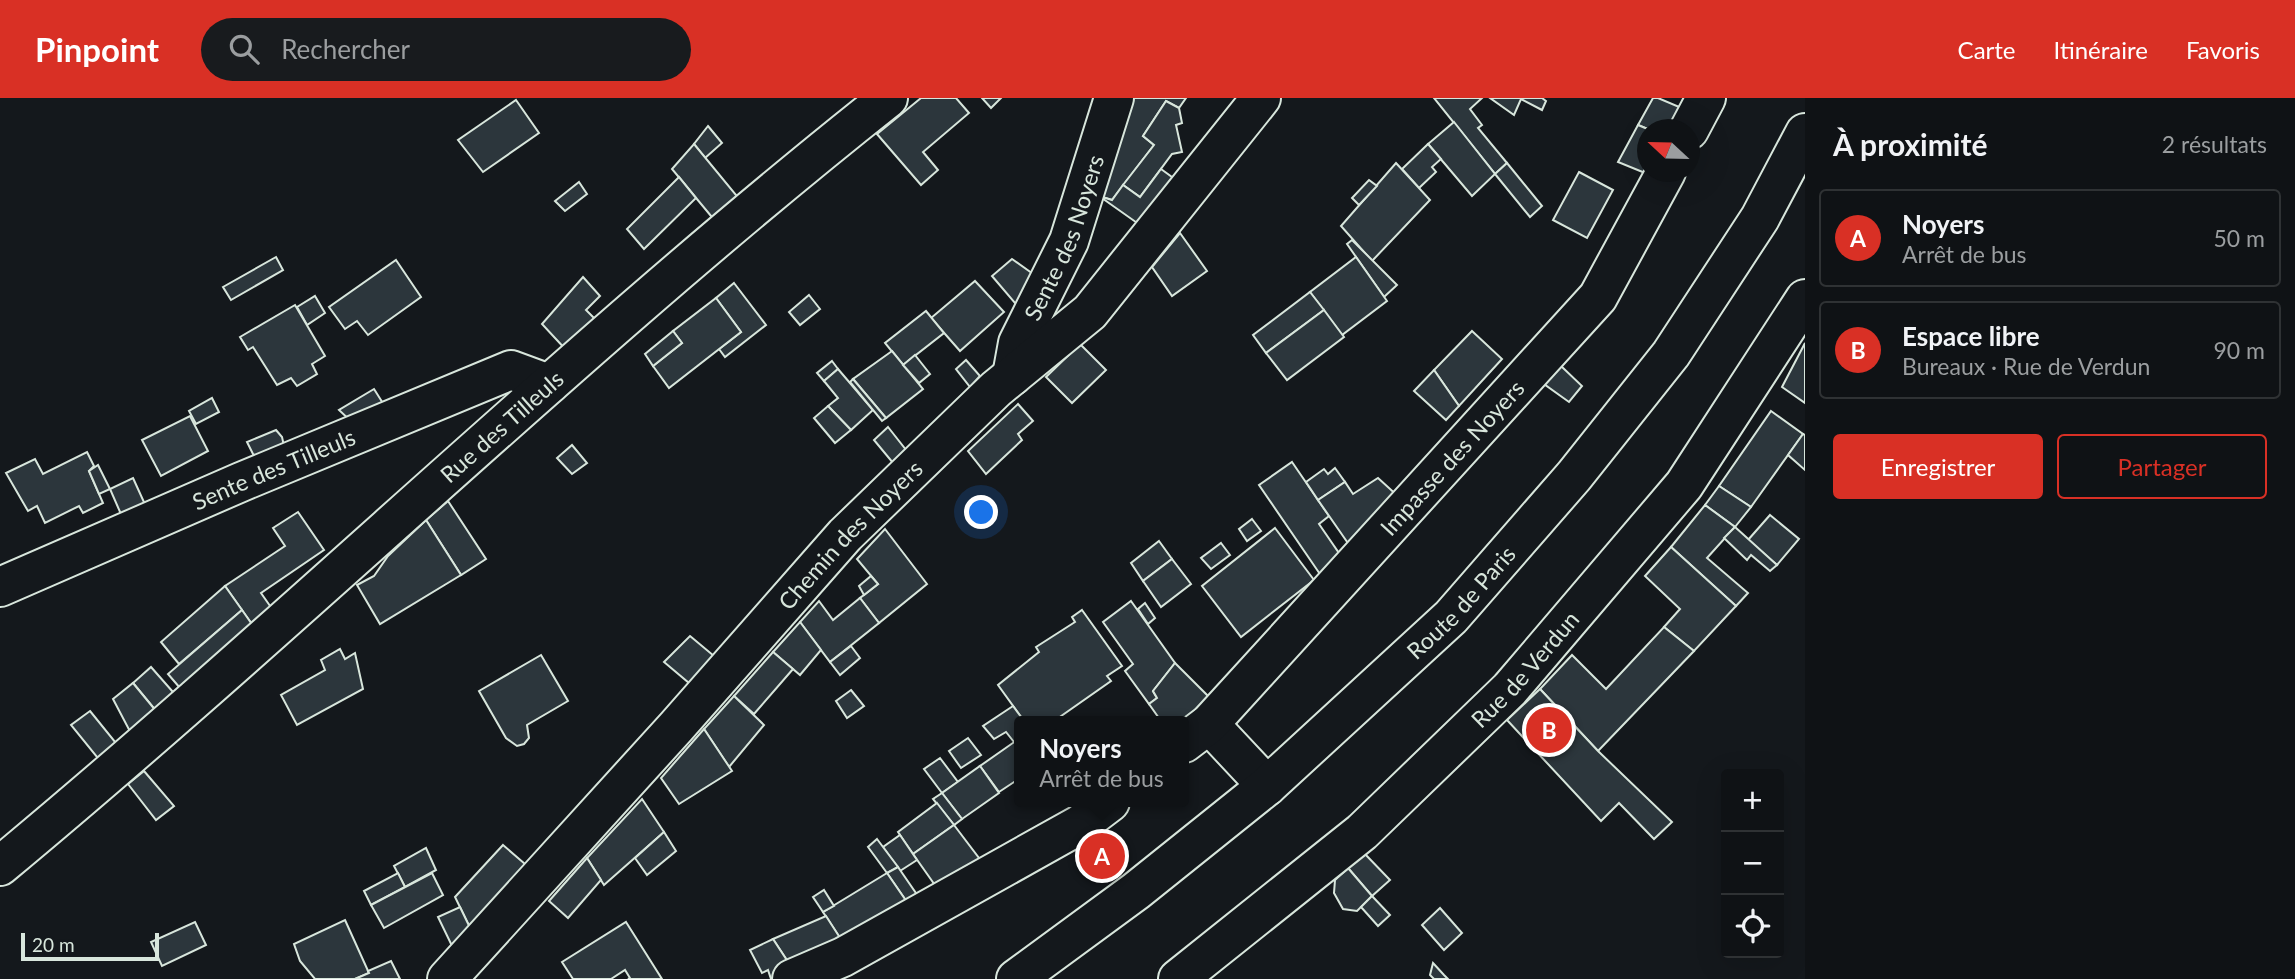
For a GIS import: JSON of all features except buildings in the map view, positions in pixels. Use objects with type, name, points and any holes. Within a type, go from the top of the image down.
[{"type":"street","name":"Rue des Tilleuls","points":[[0,866],[123,764],[549,384],[774,188],[888,98]]},
{"type":"street","name":"Sente des Noyers","points":[[1012,376],[1018,343],[1069,241],[1114,98]]},
{"type":"street","name":"Chemin des Noyers","points":[[447,979],[676,727],[845,535],[1012,376],[1090,312],[1261,98]]},
{"type":"street","points":[[1695,119],[1706,98]]},
{"type":"street","name":"Route de Paris","points":[[1016,979],[1136,891],[1267,786],[1451,617],[1574,476],[1671,354],[1760,218],[1805,133]]},
{"type":"street","name":"Impasse des Noyers","points":[[1197,733],[1598,297],[1661,182]]},
{"type":"street","name":"Rue de Verdun","points":[[1178,979],[1362,832],[1510,689],[1684,485],[1805,299]]},
{"type":"street","name":"Sente des Tilleuls","points":[[0,587],[501,373],[511,370],[549,384]]},
{"type":"street","points":[[1197,733],[1267,786]]},
{"type":"street","points":[[792,979],[843,957],[1081,824],[1103,807]]},
{"type":"place","name":"Espace libre","points":[[1549,730]]},
{"type":"place","name":"Noyers","points":[[1102,856]]}]
